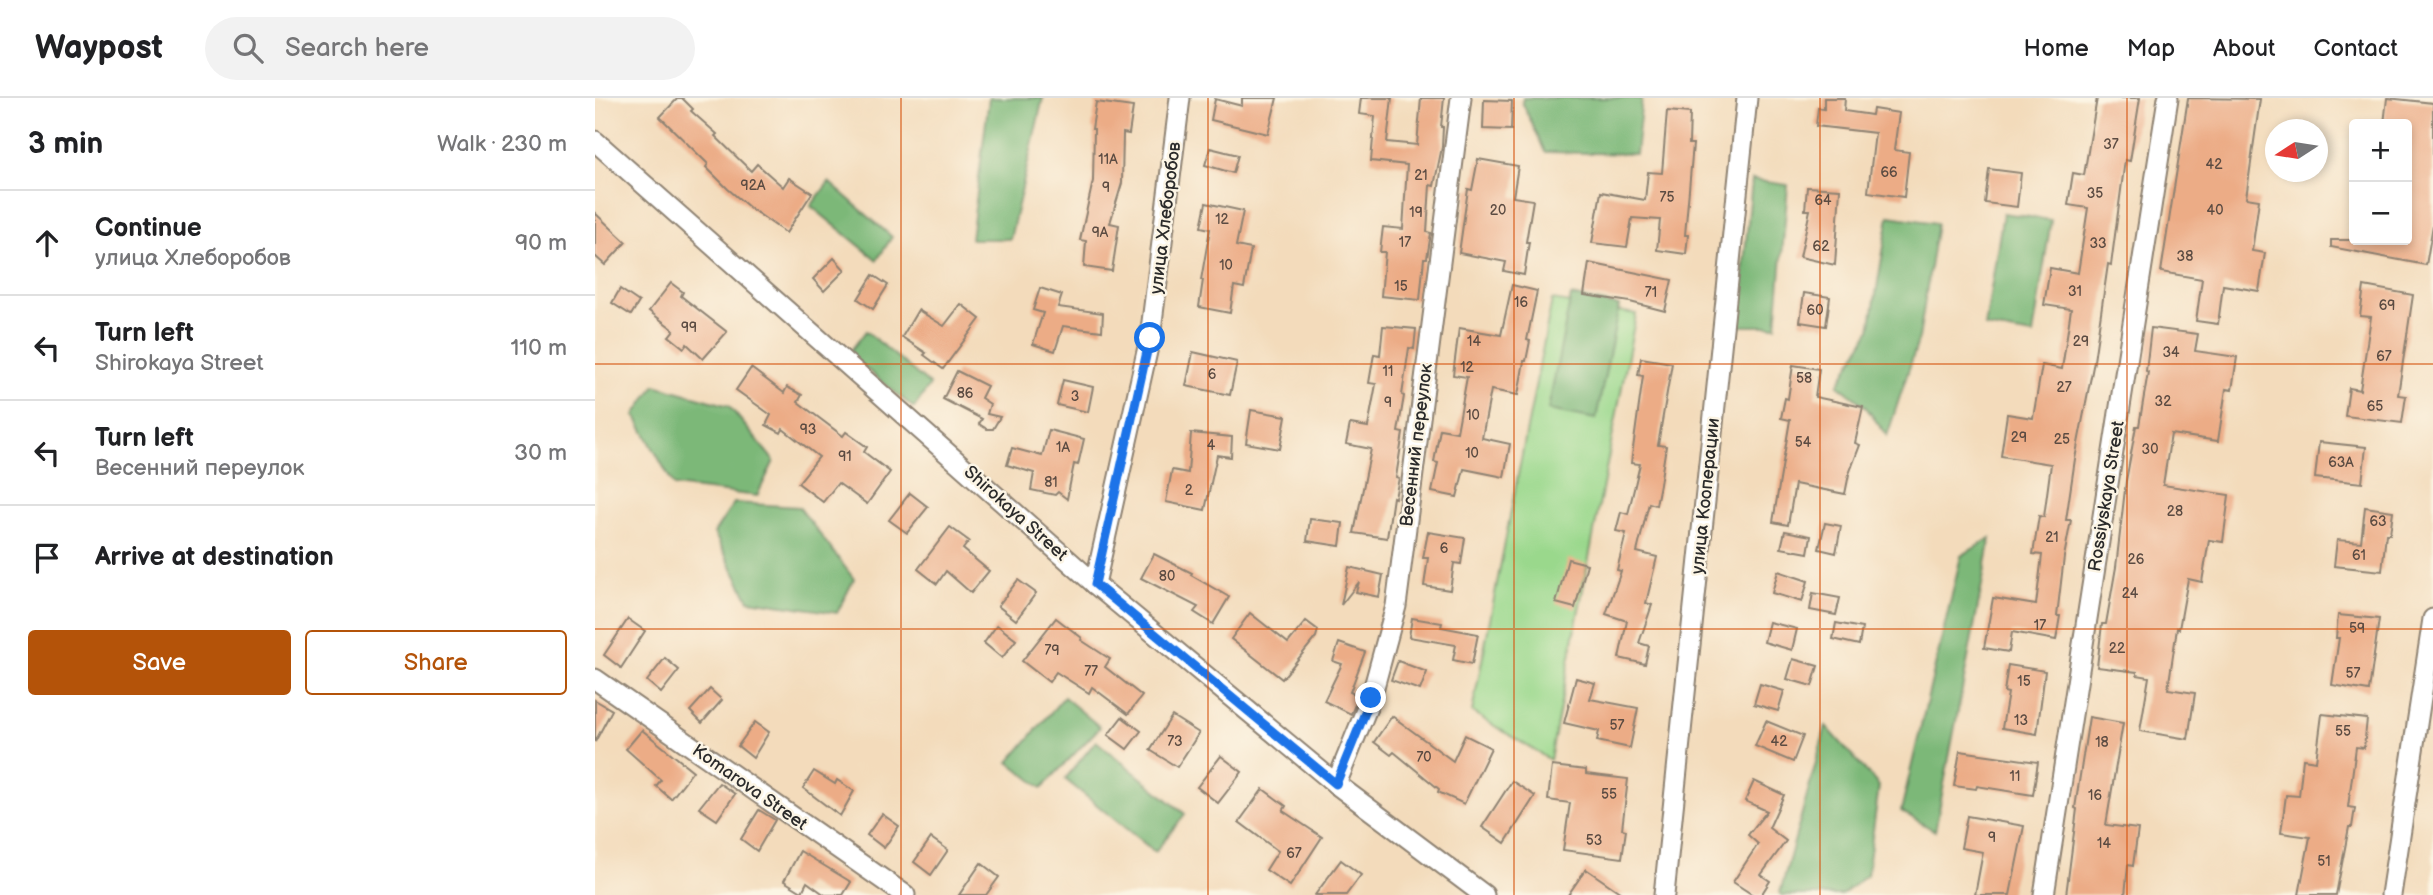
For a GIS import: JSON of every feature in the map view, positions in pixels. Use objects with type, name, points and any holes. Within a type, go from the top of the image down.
[{"type":"street","name":"улица Хлеборобов","points":[[1095,584],[1150,338],[1180,98]]},
{"type":"street","name":"Весенний переулок","points":[[1336,784],[1371,698],[1396,606],[1461,98]]},
{"type":"street","name":"улица Кооперации","points":[[1664,895],[1747,98]]},
{"type":"street","name":"Rossiyskaya Street","points":[[2045,895],[2168,98]]},
{"type":"street","name":"Shirokaya Street","points":[[595,141],[1095,584],[1336,784],[1483,895]]},
{"type":"street","points":[[2391,895],[2433,619]]},
{"type":"street","name":"Komarova Street","points":[[595,679],[905,895]]},
{"type":"green space","points":[[989,98],[1043,98],[1010,239],[971,239]]},
{"type":"green space","points":[[1523,98],[1642,98],[1636,154],[1545,152],[1522,102]]},
{"type":"green space","points":[[1752,180],[1788,185],[1776,326],[1738,326]]},
{"type":"green space","points":[[829,182],[892,237],[877,260],[811,206]]},
{"type":"green space","points":[[2003,213],[2051,220],[2033,335],[1985,327]]},
{"type":"green space","points":[[1889,216],[1937,223],[1919,338],[1887,436],[1865,406],[1838,385],[1870,330]]},
{"type":"green space","points":[[1571,296],[1619,306],[1596,419],[1548,410]]},
{"type":"green space","points":[[1552,300],[1636,314],[1550,760],[1472,712]]},
{"type":"green space","points":[[866,331],[930,385],[914,408],[848,354]]},
{"type":"green space","points":[[655,385],[729,406],[774,461],[757,496],[674,486],[635,415]]},
{"type":"green space","points":[[734,503],[799,507],[854,579],[837,613],[749,600],[714,533]]},
{"type":"green space","points":[[1991,538],[1935,831],[1901,811],[1961,556]]},
{"type":"green space","points":[[1064,697],[1100,727],[1042,788],[1009,762]]},
{"type":"green space","points":[[1826,726],[1879,786],[1867,875],[1842,895],[1781,895],[1780,893]]},
{"type":"green space","points":[[1096,741],[1185,814],[1155,852],[1065,779]]},
{"type":"building","points":[[678,98],[682,98],[693,109],[691,111],[717,134],[715,136],[751,171],[757,164],[783,187],[789,178],[812,193],[786,233],[728,189],[706,167],[708,164],[660,117]]},
{"type":"building","points":[[1242,98],[1277,98],[1268,134],[1211,120],[1215,99],[1242,106]]},
{"type":"building","points":[[1361,98],[1392,98],[1387,142],[1417,145],[1421,98],[1444,98],[1442,147],[1434,186],[1430,185],[1427,232],[1431,233],[1427,258],[1424,258],[1420,300],[1381,296],[1385,252],[1380,252],[1383,227],[1403,229],[1407,165],[1371,161],[1375,116],[1359,114]]},
{"type":"building","points":[[1824,98],[1845,98],[1844,111],[1872,115],[1873,109],[1899,113],[1894,150],[1909,152],[1904,197],[1868,192],[1875,133],[1816,126],[1818,108],[1824,109]]},
{"type":"building","points":[[2097,98],[2140,98],[2130,161],[2125,160],[2111,265],[2108,264],[2094,361],[2075,459],[2066,520],[2071,520],[2064,557],[2056,640],[2012,632],[2009,652],[1984,648],[1993,598],[2036,605],[2042,555],[2033,554],[2039,516],[2044,517],[2051,464],[2001,456],[2007,414],[2033,418],[2042,365],[2062,369],[2071,309],[2044,305],[2050,268],[2078,273],[2088,208],[2068,205],[2073,173],[2084,175]]},
{"type":"building","points":[[2188,98],[2260,99],[2246,198],[2259,200],[2252,251],[2265,253],[2259,291],[2223,285],[2218,324],[2196,321],[2202,279],[2161,272]]},
{"type":"building","points":[[2387,98],[2433,103],[2433,225],[2426,265],[2331,247],[2331,240],[2349,240],[2349,245],[2412,245],[2412,119],[2385,119]]},
{"type":"building","points":[[1484,100],[1512,101],[1511,130],[1483,129]]},
{"type":"building","points":[[1096,102],[1133,107],[1129,134],[1123,133],[1122,183],[1110,223],[1119,225],[1112,271],[1084,267],[1086,241],[1080,240],[1093,181],[1092,129]]},
{"type":"building","points":[[1667,111],[1690,113],[1689,144],[1693,144],[1685,235],[1688,235],[1686,254],[1657,250],[1660,220],[1632,218],[1627,247],[1592,243],[1601,192],[1645,200],[1648,172],[1662,173]]},
{"type":"building","points":[[1210,148],[1238,155],[1233,173],[1205,165]]},
{"type":"building","points":[[1478,159],[1518,166],[1513,197],[1533,200],[1524,275],[1504,271],[1506,262],[1459,253],[1468,189],[1472,190]]},
{"type":"building","points":[[1989,169],[2021,173],[2017,207],[1985,203]]},
{"type":"building","points":[[1807,187],[1840,189],[1835,265],[1800,257],[1810,210],[1805,210]]},
{"type":"building","points":[[1206,203],[1243,211],[1236,246],[1251,249],[1244,288],[1234,286],[1230,313],[1199,307],[1210,229],[1201,227]]},
{"type":"building","points":[[595,213],[626,242],[605,265],[595,256]]},
{"type":"building","points":[[834,258],[845,270],[824,291],[813,279]]},
{"type":"building","points":[[1589,263],[1672,280],[1665,311],[1584,295]]},
{"type":"building","points":[[873,275],[888,285],[873,309],[858,299]]},
{"type":"building","points":[[671,283],[683,292],[681,296],[727,332],[703,359],[687,344],[684,348],[669,336],[674,330],[649,311]]},
{"type":"building","points":[[1512,285],[1537,291],[1518,395],[1491,390],[1482,438],[1510,444],[1504,477],[1464,469],[1457,497],[1432,492],[1438,463],[1434,462],[1440,429],[1457,432],[1467,377],[1453,375],[1459,328],[1501,335]]},
{"type":"building","points":[[2364,286],[2413,295],[2398,395],[2406,396],[2402,423],[2345,416],[2349,388],[2360,390],[2371,317],[2360,316]]},
{"type":"building","points":[[1040,288],[1062,295],[1058,307],[1103,313],[1102,331],[1063,326],[1055,351],[1033,344],[1043,313],[1033,310]]},
{"type":"building","points":[[620,289],[639,302],[631,315],[612,303]]},
{"type":"building","points":[[1804,293],[1830,297],[1826,326],[1800,322]]},
{"type":"building","points":[[961,304],[980,319],[943,369],[924,355],[926,353],[902,337],[918,310],[944,326]]},
{"type":"building","points":[[1383,326],[1416,329],[1414,349],[1409,348],[1402,395],[1398,432],[1403,433],[1396,477],[1399,478],[1395,498],[1393,497],[1387,538],[1354,533],[1371,449],[1346,444],[1350,424],[1368,427],[1376,384],[1369,383],[1374,354],[1380,355]]},
{"type":"building","points":[[2151,328],[2198,334],[2195,351],[2237,357],[2232,390],[2226,389],[2218,441],[2171,434],[2163,485],[2229,495],[2223,542],[2209,540],[2202,582],[2188,579],[2179,629],[2177,628],[2168,689],[2195,693],[2188,739],[2140,731],[2149,677],[2137,675],[2137,672],[2097,667],[2102,624],[2106,624],[2116,567],[2126,481],[2148,372]]},
{"type":"building","points":[[1193,352],[1237,362],[1230,395],[1186,386]]},
{"type":"building","points":[[1641,358],[1672,363],[1658,445],[1666,446],[1660,484],[1656,505],[1649,503],[1637,552],[1657,557],[1646,603],[1652,605],[1639,643],[1649,646],[1645,664],[1619,658],[1627,621],[1606,614],[1621,571],[1617,570],[1626,533],[1616,531],[1621,512],[1628,514],[1640,464],[1631,463],[1643,376],[1638,375]]},
{"type":"building","points":[[1793,365],[1819,369],[1815,397],[1863,407],[1855,443],[1860,445],[1845,494],[1795,484],[1788,525],[1773,522],[1790,420],[1781,418],[1785,398],[1788,399]]},
{"type":"building","points":[[751,368],[784,393],[787,387],[802,395],[798,402],[843,436],[846,432],[867,447],[864,452],[890,472],[867,504],[838,483],[823,502],[798,483],[819,457],[783,429],[781,433],[766,425],[771,415],[736,390]]},
{"type":"building","points":[[957,371],[987,386],[981,398],[990,404],[987,414],[1000,417],[993,429],[987,429],[979,424],[982,419],[943,399]]},
{"type":"building","points":[[1063,380],[1093,387],[1088,412],[1057,405]]},
{"type":"building","points":[[1251,410],[1286,416],[1280,449],[1246,443]]},
{"type":"building","points":[[1049,430],[1084,439],[1078,465],[1074,464],[1067,499],[1058,492],[1055,495],[1031,490],[1034,473],[1007,465],[1012,448],[1042,456]]},
{"type":"building","points":[[1191,433],[1232,437],[1231,457],[1217,455],[1205,510],[1166,502],[1172,470],[1188,473]]},
{"type":"building","points":[[2319,442],[2366,447],[2362,483],[2315,478]]},
{"type":"building","points":[[910,493],[928,507],[907,533],[889,520]]},
{"type":"building","points":[[2365,507],[2393,511],[2390,534],[2386,534],[2382,571],[2334,566],[2337,540],[2361,542]]},
{"type":"building","points":[[1310,519],[1343,523],[1340,546],[1307,541]]},
{"type":"building","points":[[1825,523],[1841,526],[1836,553],[1819,549]]},
{"type":"building","points":[[950,527],[969,541],[963,549],[989,571],[971,593],[946,571],[937,584],[918,569]]},
{"type":"building","points":[[1785,531],[1811,536],[1808,553],[1781,548]]},
{"type":"building","points":[[1428,532],[1465,538],[1461,564],[1454,563],[1450,590],[1424,586],[1428,558],[1423,558]]},
{"type":"building","points":[[1154,554],[1192,573],[1191,575],[1229,597],[1213,624],[1194,612],[1198,607],[1141,578]]},
{"type":"building","points":[[1568,559],[1587,564],[1575,608],[1556,603]]},
{"type":"building","points":[[1349,567],[1383,575],[1379,597],[1356,592],[1359,582],[1341,605]]},
{"type":"building","points":[[1778,571],[1808,581],[1802,602],[1772,593]]},
{"type":"building","points":[[1018,580],[1036,593],[1016,620],[998,606]]},
{"type":"building","points":[[1813,593],[1840,598],[1836,615],[1810,610]]},
{"type":"building","points":[[1250,613],[1288,643],[1306,621],[1318,630],[1316,637],[1282,679],[1231,639]]},
{"type":"building","points":[[2338,615],[2379,619],[2369,691],[2332,685],[2339,638],[2336,638]]},
{"type":"building","points":[[1056,618],[1082,638],[1081,640],[1110,659],[1105,667],[1142,696],[1128,714],[1092,687],[1089,693],[1056,672],[1049,682],[1022,661]]},
{"type":"building","points":[[1412,618],[1442,623],[1441,627],[1478,634],[1472,664],[1453,660],[1456,645],[1409,637]]},
{"type":"building","points":[[628,619],[645,631],[621,668],[604,655]]},
{"type":"building","points":[[1769,622],[1797,629],[1792,650],[1764,642]]},
{"type":"building","points":[[1836,623],[1862,628],[1859,645],[1833,639]]},
{"type":"building","points":[[997,625],[1016,640],[1002,658],[984,643]]},
{"type":"building","points":[[1339,643],[1365,652],[1350,692],[1359,696],[1351,714],[1324,701],[1342,664],[1333,661]]},
{"type":"building","points":[[665,658],[679,670],[661,693],[647,681]]},
{"type":"building","points":[[1793,659],[1818,666],[1812,686],[1787,679]]},
{"type":"building","points":[[1398,661],[1427,672],[1420,690],[1391,680]]},
{"type":"building","points":[[2008,665],[2045,671],[2037,734],[2002,728],[2008,693],[2004,692]]},
{"type":"building","points":[[1576,678],[1595,683],[1590,699],[1638,708],[1630,748],[1597,741],[1599,731],[1564,723]]},
{"type":"building","points":[[1760,684],[1784,691],[1778,711],[1754,704]]},
{"type":"building","points":[[710,689],[722,700],[702,723],[690,711]]},
{"type":"building","points":[[595,700],[612,710],[595,742]]},
{"type":"building","points":[[2322,714],[2367,719],[2364,748],[2356,747],[2348,807],[2355,808],[2336,895],[2299,895],[2310,837],[2281,833],[2286,795],[2299,796],[2303,759],[2316,761]]},
{"type":"building","points":[[1172,716],[1199,733],[1177,767],[1150,750]]},
{"type":"building","points":[[1392,716],[1453,761],[1465,735],[1491,748],[1464,804],[1438,792],[1439,789],[1394,752],[1391,755],[1374,742]]},
{"type":"building","points":[[1122,717],[1141,731],[1127,749],[1108,735]]},
{"type":"building","points":[[2089,717],[2123,723],[2106,825],[2138,829],[2133,866],[2128,865],[2125,895],[2066,895],[2075,808]]},
{"type":"building","points":[[1766,721],[1803,736],[1793,762],[1755,746]]},
{"type":"building","points":[[755,722],[769,732],[753,758],[738,746]]},
{"type":"building","points":[[642,730],[693,771],[671,799],[656,786],[661,780],[626,749]]},
{"type":"building","points":[[1960,751],[2038,762],[2033,795],[1977,786],[1976,789],[1954,786]]},
{"type":"building","points":[[1221,756],[1242,772],[1218,803],[1197,787]]},
{"type":"building","points":[[1552,766],[1586,770],[1586,774],[1628,779],[1622,829],[1626,830],[1622,858],[1563,850],[1570,803],[1548,800]]},
{"type":"building","points":[[814,771],[835,784],[837,780],[854,791],[840,816],[803,788]]},
{"type":"building","points":[[1512,781],[1535,796],[1505,843],[1482,827]]},
{"type":"building","points":[[1754,781],[1784,795],[1769,828],[1786,841],[1761,875],[1770,881],[1761,895],[1753,895],[1733,882],[1758,844],[1748,835],[1767,811],[1745,801]]},
{"type":"building","points":[[719,783],[735,794],[717,820],[699,808]]},
{"type":"building","points":[[1263,789],[1286,806],[1283,811],[1322,837],[1290,886],[1266,870],[1278,851],[1239,822]]},
{"type":"building","points":[[759,810],[775,820],[757,851],[741,839]]},
{"type":"building","points":[[882,814],[899,826],[884,848],[867,835]]},
{"type":"building","points":[[1967,816],[2024,826],[2010,895],[1975,895],[1983,852],[1961,848]]},
{"type":"building","points":[[931,838],[948,850],[931,875],[914,862]]},
{"type":"building","points":[[800,851],[851,882],[843,895],[825,895],[807,882],[802,892],[784,881]]},
{"type":"building","points":[[1341,860],[1361,875],[1346,895],[1315,895]]},
{"type":"building","points":[[981,863],[999,877],[986,895],[959,895]]},
{"type":"building","points":[[1586,869],[1624,895],[1568,895]]},
{"type":"route","points":[[1150,338],[1095,584],[1336,784],[1371,698]]}]
